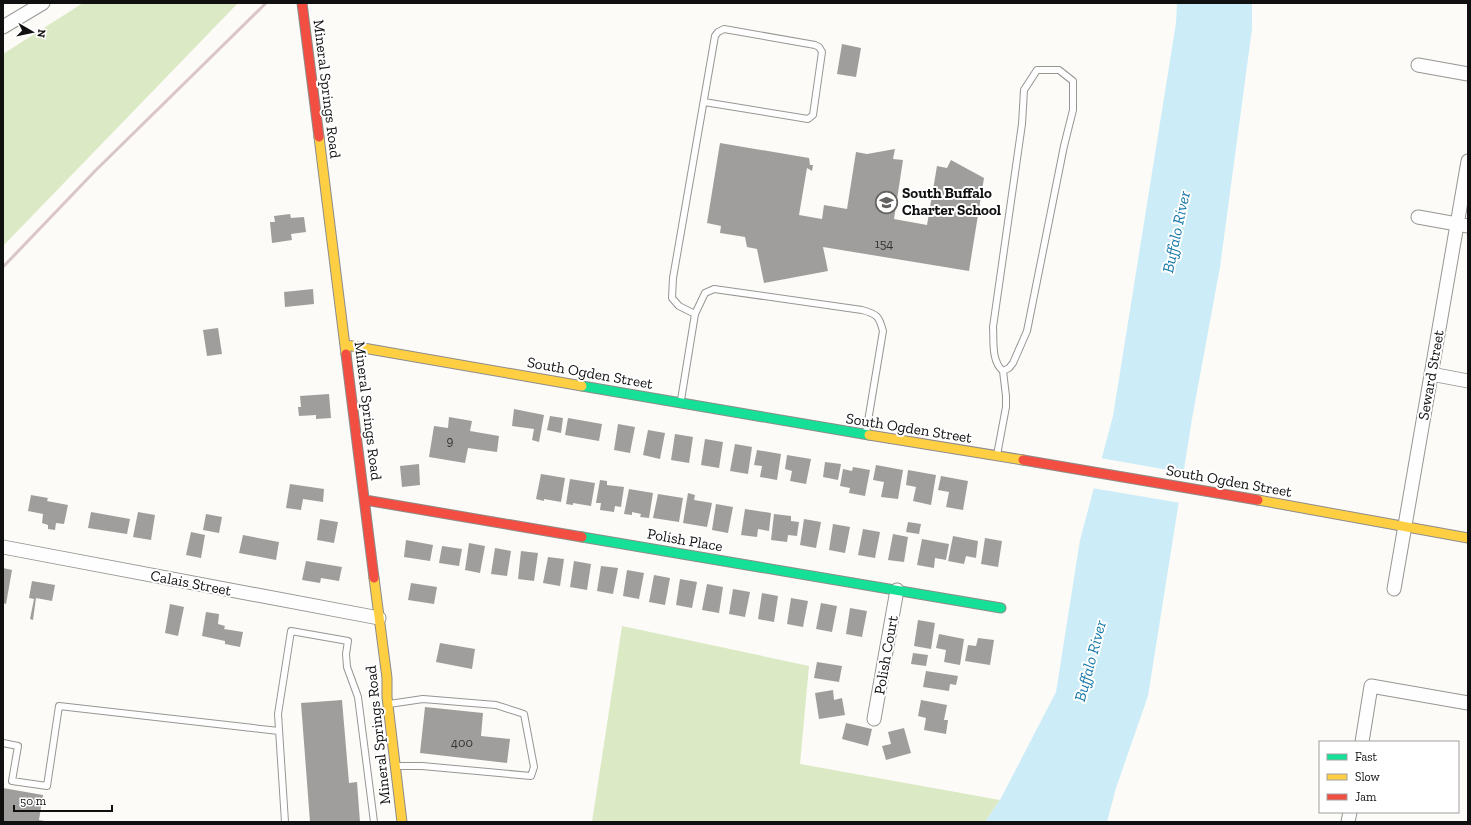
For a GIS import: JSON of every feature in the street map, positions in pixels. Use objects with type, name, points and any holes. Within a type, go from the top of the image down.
[{"type":"street","points":[[3,27],[43,3]]},
{"type":"street","name":"Mineral Springs Road","points":[[302,3],[387,678],[388,704],[402,822]]},
{"type":"street","points":[[1418,65],[1468,74]]},
{"type":"street","name":"Seward Street","points":[[1394,589],[1431,374],[1462,225],[1468,162]]},
{"type":"street","points":[[1418,217],[1462,225]]},
{"type":"street","name":"South Ogden Street","points":[[346,345],[680,403],[1183,487],[1468,538]]},
{"type":"street","points":[[1431,374],[1468,380]]},
{"type":"street","name":"Polish Place","points":[[365,500],[1001,608]]},
{"type":"street","name":"Calais Street","points":[[3,547],[379,618]]},
{"type":"street","name":"Polish Court","points":[[874,719],[897,590]]},
{"type":"street","points":[[1362,741],[1371,686],[1468,703]]},
{"type":"lane","points":[[695,314],[679,306],[672,298],[673,278],[704,102],[716,36],[718,32],[724,29],[815,45],[819,47],[822,52],[813,115],[808,119],[704,102]]},
{"type":"lane","points":[[997,456],[1006,407],[1006,396],[1002,371],[997,366],[994,358],[993,326],[1022,124],[1024,90],[1037,70],[1059,70],[1073,81],[1073,110],[1064,146],[1027,331],[1013,363],[1009,368],[1002,371]]},
{"type":"lane","points":[[680,403],[695,314],[705,292],[714,289],[862,310],[873,313],[880,319],[883,331],[865,434]]},
{"type":"lane","points":[[285,822],[278,714],[291,631],[348,641],[346,654],[347,667],[358,697],[374,822]]},
{"type":"lane","points":[[388,704],[423,699],[496,706],[524,714],[534,767],[531,776],[422,766],[395,766]]},
{"type":"lane","points":[[3,743],[18,746],[12,781],[47,786],[59,706],[279,731]]},
{"type":"green space","points":[[83,3],[238,3],[3,246],[3,54]]},
{"type":"green space","points":[[622,626],[809,666],[800,764],[1000,800],[985,822],[592,822]]},
{"type":"water","name":"Buffalo River","points":[[1177,3],[1252,3],[1252,29],[1220,267],[1192,419],[1148,696],[1116,788],[1107,822],[985,822],[1000,800],[1056,692],[1080,540],[1113,416],[1176,23]]},
{"type":"pier","points":[[1100,458],[1186,473],[1181,503],[1092,488]]},
{"type":"building","points":[[842,44],[861,48],[856,77],[837,74]]},
{"type":"building","points":[[720,143],[809,158],[810,165],[813,165],[812,171],[807,168],[799,215],[822,219],[824,205],[847,209],[856,152],[867,154],[895,149],[893,159],[903,160],[894,219],[927,225],[937,166],[947,168],[951,160],[984,178],[969,271],[823,247],[828,271],[764,283],[757,249],[747,247],[745,237],[720,233],[721,226],[707,223]]},
{"type":"building","points":[[290,214],[291,218],[304,217],[306,232],[291,234],[292,240],[272,243],[270,222],[275,222],[274,216]]},
{"type":"building","points":[[313,289],[314,304],[285,307],[284,292]]},
{"type":"building","points":[[218,328],[222,354],[207,356],[203,330]]},
{"type":"building","points":[[329,394],[331,418],[316,419],[316,415],[299,416],[298,407],[301,407],[300,396]]},
{"type":"building","points":[[514,409],[544,415],[539,442],[532,440],[534,429],[512,426]]},
{"type":"building","points":[[550,416],[563,418],[561,433],[547,430]]},
{"type":"building","points":[[449,417],[472,421],[470,431],[499,436],[497,452],[468,448],[465,463],[429,457],[434,426],[448,428]]},
{"type":"building","points":[[568,418],[602,424],[599,441],[565,435]]},
{"type":"building","points":[[618,424],[635,427],[630,453],[614,450]]},
{"type":"building","points":[[648,430],[665,433],[660,459],[643,455]]},
{"type":"building","points":[[675,434],[693,437],[689,463],[671,460]]},
{"type":"building","points":[[705,439],[723,442],[719,468],[701,465]]},
{"type":"building","points":[[735,444],[752,447],[748,474],[730,471]]},
{"type":"building","points":[[757,450],[781,454],[777,480],[760,477],[762,466],[754,465]]},
{"type":"building","points":[[787,455],[811,459],[806,484],[790,481],[792,471],[785,469]]},
{"type":"building","points":[[825,462],[841,464],[838,480],[823,477]]},
{"type":"building","points":[[419,464],[420,485],[402,487],[400,466]]},
{"type":"building","points":[[876,465],[903,470],[898,499],[881,497],[884,482],[873,480]]},
{"type":"building","points":[[853,467],[870,470],[865,496],[849,493],[850,488],[840,486],[843,469],[852,471]]},
{"type":"building","points":[[908,470],[936,475],[931,505],[913,501],[916,487],[906,485]]},
{"type":"building","points":[[541,474],[565,478],[561,502],[536,499]]},
{"type":"building","points":[[941,476],[968,481],[963,510],[946,507],[949,492],[938,490]]},
{"type":"building","points":[[570,479],[595,483],[591,506],[573,503],[573,505],[566,504]]},
{"type":"building","points":[[600,480],[607,481],[607,485],[624,487],[621,507],[615,506],[614,512],[600,510],[601,503],[596,503]]},
{"type":"building","points":[[290,484],[324,489],[323,502],[303,499],[301,510],[286,508]]},
{"type":"building","points":[[629,489],[653,493],[649,518],[640,517],[641,514],[632,512],[632,515],[624,514]]},
{"type":"building","points":[[688,493],[695,495],[694,500],[712,503],[707,527],[683,523]]},
{"type":"building","points":[[658,494],[683,498],[679,522],[653,518]]},
{"type":"building","points":[[31,495],[48,498],[47,501],[68,505],[64,524],[56,523],[55,530],[48,529],[48,525],[42,523],[43,514],[28,511]]},
{"type":"building","points":[[716,504],[733,507],[728,533],[712,530]]},
{"type":"building","points":[[745,509],[771,513],[769,531],[758,529],[757,537],[741,535]]},
{"type":"building","points":[[91,512],[130,519],[127,534],[88,528]]},
{"type":"building","points":[[138,512],[155,515],[151,540],[133,537]]},
{"type":"building","points":[[206,514],[222,517],[219,533],[203,530]]},
{"type":"building","points":[[774,514],[791,516],[791,521],[799,522],[797,536],[788,535],[787,542],[771,540]]},
{"type":"building","points":[[320,519],[338,522],[334,543],[317,540]]},
{"type":"building","points":[[804,519],[821,522],[816,548],[800,545]]},
{"type":"building","points":[[908,522],[921,524],[919,534],[906,532]]},
{"type":"building","points":[[833,524],[850,527],[845,553],[829,550]]},
{"type":"building","points":[[863,529],[880,532],[875,558],[858,555]]},
{"type":"building","points":[[191,532],[205,535],[201,558],[186,555]]},
{"type":"building","points":[[893,534],[908,537],[904,562],[888,560]]},
{"type":"building","points":[[243,535],[279,542],[276,560],[239,553]]},
{"type":"building","points":[[953,536],[978,541],[976,558],[966,556],[964,564],[948,561]]},
{"type":"building","points":[[985,538],[1002,541],[998,567],[981,564]]},
{"type":"building","points":[[922,539],[949,544],[946,560],[935,558],[934,568],[917,565]]},
{"type":"building","points":[[406,540],[433,545],[430,561],[404,557]]},
{"type":"building","points":[[469,543],[485,546],[480,573],[465,570]]},
{"type":"building","points":[[442,546],[462,549],[459,566],[439,563]]},
{"type":"building","points":[[495,548],[511,551],[507,576],[491,574]]},
{"type":"building","points":[[521,551],[538,553],[534,581],[518,579]]},
{"type":"building","points":[[548,557],[564,559],[560,586],[543,583]]},
{"type":"building","points":[[306,561],[342,567],[339,581],[321,578],[320,583],[302,580]]},
{"type":"building","points":[[574,561],[591,564],[587,590],[570,587]]},
{"type":"building","points":[[601,566],[618,568],[613,594],[597,591]]},
{"type":"building","points":[[3,568],[12,570],[6,604],[3,603]]},
{"type":"building","points":[[627,570],[644,573],[639,599],[623,596]]},
{"type":"building","points":[[654,575],[670,578],[665,605],[649,602]]},
{"type":"building","points":[[680,579],[697,582],[692,608],[676,605]]},
{"type":"building","points":[[32,581],[55,585],[52,601],[36,598],[33,620],[30,619],[34,599],[29,598]]},
{"type":"building","points":[[411,583],[437,587],[434,604],[408,600]]},
{"type":"building","points":[[707,584],[723,587],[719,613],[702,610]]},
{"type":"building","points":[[733,589],[750,592],[745,617],[729,614]]},
{"type":"building","points":[[762,593],[778,596],[774,622],[758,619]]},
{"type":"building","points":[[791,598],[808,601],[803,627],[787,624]]},
{"type":"building","points":[[821,603],[837,606],[832,632],[816,629]]},
{"type":"building","points":[[170,604],[184,607],[178,636],[165,633]]},
{"type":"building","points":[[850,608],[867,611],[862,637],[846,634]]},
{"type":"building","points":[[206,612],[219,614],[218,624],[225,626],[224,629],[243,632],[240,647],[225,644],[225,641],[202,636]]},
{"type":"building","points":[[918,620],[935,623],[931,649],[914,646]]},
{"type":"building","points":[[939,634],[964,639],[960,665],[944,662],[946,650],[936,648]]},
{"type":"building","points":[[978,638],[994,640],[990,665],[965,661],[968,645],[976,646]]},
{"type":"building","points":[[440,643],[475,649],[472,669],[436,662]]},
{"type":"building","points":[[913,653],[928,655],[926,666],[911,664]]},
{"type":"building","points":[[817,662],[842,666],[839,682],[814,678]]},
{"type":"building","points":[[926,671],[958,676],[956,685],[950,684],[949,691],[923,687]]},
{"type":"building","points":[[833,690],[834,700],[842,698],[845,715],[819,719],[815,693]]},
{"type":"building","points":[[342,700],[349,783],[357,782],[360,822],[310,822],[301,703]]},
{"type":"building","points":[[921,700],[947,705],[944,720],[948,720],[946,734],[924,730],[926,718],[918,716]]},
{"type":"building","points":[[425,707],[483,713],[481,736],[510,739],[507,763],[420,753]]},
{"type":"building","points":[[846,723],[872,729],[868,746],[842,739]]},
{"type":"building","points":[[904,728],[911,753],[886,760],[882,746],[891,744],[888,732]]},
{"type":"building","points":[[3,788],[43,795],[39,820],[45,822],[3,822]]},
{"type":"railway","points":[[3,267],[95,171],[266,3]]},
{"type":"traffic: fast","points":[[582,386],[869,435]]},
{"type":"traffic: fast","points":[[582,537],[1001,608]]},
{"type":"traffic: slow","points":[[319,137],[346,354]]},
{"type":"traffic: slow","points":[[346,345],[582,386]]},
{"type":"traffic: slow","points":[[869,435],[1023,460]]},
{"type":"traffic: slow","points":[[1258,500],[1468,538]]},
{"type":"traffic: slow","points":[[374,578],[387,678],[387,697],[402,822]]},
{"type":"traffic: jam","points":[[302,3],[319,137]]},
{"type":"traffic: jam","points":[[346,354],[374,578]]},
{"type":"traffic: jam","points":[[1023,460],[1258,500]]},
{"type":"traffic: jam","points":[[365,500],[582,537]]},
{"type":"place","name":"South Buffalo Charter School","points":[[886,202]]}]
